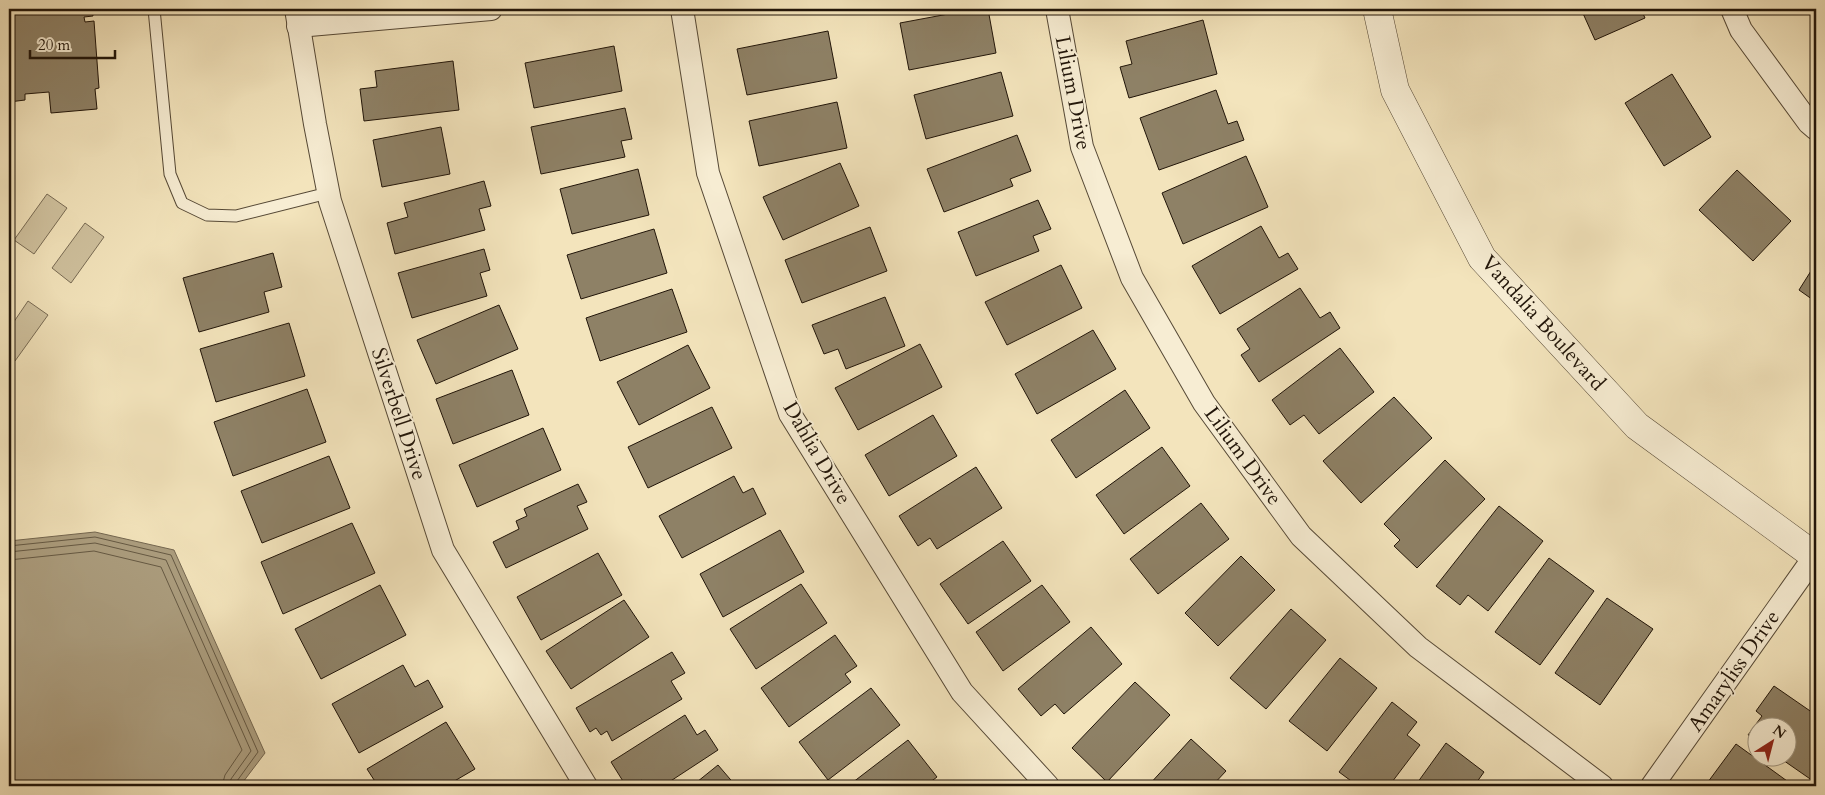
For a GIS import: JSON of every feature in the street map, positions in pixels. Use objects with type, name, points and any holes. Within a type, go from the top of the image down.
[{"type":"street","points":[[297,17],[491,9]]},
{"type":"street","name":"Dahlia Drive","points":[[682,9],[708,173],[790,414],[962,692],[1048,786]]},
{"type":"street","name":"Lilium Drive","points":[[1057,9],[1082,147],[1132,278],[1204,403],[1301,536],[1418,647],[1602,786]]},
{"type":"street","name":"Vandalia Boulevard","points":[[1376,9],[1395,90],[1482,258],[1637,426],[1816,557]]},
{"type":"street","points":[[1732,9],[1741,30],[1809,123],[1816,129]]},
{"type":"street","name":"Silverbell Drive","points":[[297,17],[328,193],[443,550],[586,786]]},
{"type":"street","name":"Amaryliss Drive","points":[[1652,786],[1816,557]]},
{"type":"lane","points":[[154,9],[170,174],[182,203],[207,215],[236,216],[328,193]]},
{"type":"shaded area","points":[[47,194],[67,208],[34,254],[14,240]]},
{"type":"shaded area","points":[[85,223],[104,237],[71,283],[52,268]]},
{"type":"shaded area","points":[[28,301],[48,315],[15,361],[9,356],[9,329]]},
{"type":"water","points":[[95,532],[174,550],[265,753],[240,786],[9,786],[9,541]]},
{"type":"building","points":[[9,9],[92,9],[93,16],[84,17],[85,22],[94,21],[99,88],[95,89],[97,109],[51,113],[49,92],[25,94],[25,100],[9,102]]},
{"type":"building","points":[[975,9],[988,9],[996,53],[909,70],[900,23]]},
{"type":"building","points":[[1581,9],[1641,9],[1645,18],[1595,40]]},
{"type":"building","points":[[1203,20],[1217,74],[1129,98],[1120,67],[1132,64],[1126,41]]},
{"type":"building","points":[[828,31],[837,78],[747,95],[737,49]]},
{"type":"building","points":[[614,46],[622,91],[534,108],[525,63]]},
{"type":"building","points":[[453,61],[459,110],[364,121],[360,89],[377,87],[375,71]]},
{"type":"building","points":[[1001,72],[1013,116],[926,139],[914,95]]},
{"type":"building","points":[[1672,74],[1711,137],[1664,166],[1625,103]]},
{"type":"building","points":[[1216,90],[1228,124],[1237,121],[1244,140],[1159,170],[1140,118]]},
{"type":"building","points":[[837,102],[847,148],[759,166],[749,121]]},
{"type":"building","points":[[625,108],[632,139],[621,141],[625,157],[541,174],[531,127]]},
{"type":"building","points":[[441,127],[450,174],[382,187],[373,140]]},
{"type":"building","points":[[1017,135],[1031,171],[1010,179],[1013,186],[944,212],[927,169]]},
{"type":"building","points":[[1246,156],[1268,207],[1183,244],[1162,193]]},
{"type":"building","points":[[840,163],[859,206],[783,240],[763,197]]},
{"type":"building","points":[[638,169],[649,215],[572,234],[560,189]]},
{"type":"building","points":[[1737,170],[1791,221],[1753,261],[1699,210]]},
{"type":"building","points":[[484,181],[491,206],[479,209],[485,230],[395,254],[387,223],[408,217],[404,203]]},
{"type":"building","points":[[1038,200],[1051,229],[1033,236],[1039,251],[976,276],[958,232]]},
{"type":"building","points":[[1261,226],[1279,258],[1288,253],[1298,269],[1220,314],[1192,266]]},
{"type":"building","points":[[870,227],[887,271],[802,303],[785,260]]},
{"type":"building","points":[[654,229],[667,273],[581,299],[567,255]]},
{"type":"building","points":[[484,249],[490,270],[480,273],[487,296],[412,318],[398,273]]},
{"type":"building","points":[[273,253],[282,287],[264,292],[269,312],[199,332],[183,278]]},
{"type":"building","points":[[1816,263],[1816,302],[1799,290]]},
{"type":"building","points":[[1061,265],[1082,308],[1007,345],[985,302]]},
{"type":"building","points":[[1300,288],[1320,318],[1330,312],[1340,328],[1259,382],[1241,355],[1250,349],[1237,329]]},
{"type":"building","points":[[672,289],[687,332],[600,361],[586,318]]},
{"type":"building","points":[[885,297],[905,346],[846,369],[838,349],[824,354],[812,325]]},
{"type":"building","points":[[499,305],[518,349],[436,384],[417,340]]},
{"type":"building","points":[[289,323],[305,376],[216,402],[200,349]]},
{"type":"building","points":[[1093,330],[1116,369],[1037,414],[1015,374]]},
{"type":"building","points":[[920,344],[942,387],[858,430],[835,388]]},
{"type":"building","points":[[688,345],[710,388],[639,425],[617,382]]},
{"type":"building","points":[[1340,348],[1374,392],[1319,434],[1304,415],[1290,425],[1272,400]]},
{"type":"building","points":[[512,370],[529,415],[453,444],[436,399]]},
{"type":"building","points":[[307,389],[326,442],[233,476],[214,422]]},
{"type":"building","points":[[1125,390],[1150,428],[1076,478],[1051,440]]},
{"type":"building","points":[[1394,397],[1432,438],[1361,503],[1323,461]]},
{"type":"building","points":[[712,407],[732,448],[648,488],[628,447]]},
{"type":"building","points":[[933,415],[957,456],[889,496],[865,455]]},
{"type":"building","points":[[543,428],[561,470],[477,507],[459,465]]},
{"type":"building","points":[[1162,447],[1190,486],[1124,534],[1096,495]]},
{"type":"building","points":[[329,456],[350,508],[262,543],[241,491]]},
{"type":"building","points":[[1445,460],[1485,499],[1417,568],[1394,546],[1400,540],[1384,524]]},
{"type":"building","points":[[976,467],[1002,508],[937,549],[930,538],[918,546],[899,516]]},
{"type":"building","points":[[734,476],[743,493],[753,488],[766,514],[682,558],[659,516]]},
{"type":"building","points":[[578,484],[587,502],[577,506],[588,529],[506,568],[493,542],[519,529],[516,521],[527,516],[524,509]]},
{"type":"building","points":[[1201,503],[1229,539],[1158,594],[1130,559]]},
{"type":"building","points":[[1499,506],[1543,541],[1488,611],[1468,595],[1460,605],[1436,586]]},
{"type":"building","points":[[352,523],[375,573],[283,614],[261,562]]},
{"type":"building","points":[[780,530],[804,572],[723,617],[700,574]]},
{"type":"building","points":[[1003,541],[1031,581],[968,624],[940,584]]},
{"type":"building","points":[[598,553],[622,595],[541,640],[517,597]]},
{"type":"building","points":[[1241,556],[1275,590],[1218,646],[1185,613]]},
{"type":"building","points":[[1549,558],[1594,591],[1540,665],[1495,632]]},
{"type":"building","points":[[801,584],[827,623],[756,669],[730,629]]},
{"type":"building","points":[[380,585],[406,635],[321,679],[295,629]]},
{"type":"building","points":[[1042,585],[1070,622],[1003,671],[976,632]]},
{"type":"building","points":[[1607,598],[1653,629],[1600,705],[1555,673]]},
{"type":"building","points":[[624,600],[649,637],[571,689],[546,651]]},
{"type":"building","points":[[1291,609],[1326,640],[1266,709],[1230,678]]},
{"type":"building","points":[[1091,627],[1122,664],[1064,714],[1055,704],[1041,716],[1018,689]]},
{"type":"building","points":[[835,635],[857,666],[845,674],[851,682],[789,727],[761,688]]},
{"type":"building","points":[[672,652],[685,673],[671,681],[682,699],[612,741],[607,731],[601,735],[596,728],[590,732],[576,708]]},
{"type":"building","points":[[1340,658],[1377,688],[1327,751],[1289,721]]},
{"type":"building","points":[[403,665],[415,687],[428,680],[443,707],[359,753],[332,704]]},
{"type":"building","points":[[1135,682],[1170,715],[1107,782],[1072,748]]},
{"type":"building","points":[[1774,686],[1816,715],[1816,783],[1794,768],[1798,768],[1798,718],[1761,718],[1762,716],[1756,711]]},
{"type":"building","points":[[871,688],[900,725],[828,780],[799,742]]},
{"type":"building","points":[[1392,702],[1417,722],[1407,735],[1420,745],[1389,786],[1358,786],[1339,772]]},
{"type":"building","points":[[685,715],[697,735],[705,730],[718,750],[663,786],[647,786],[642,780],[633,786],[626,786],[611,762]]},
{"type":"building","points":[[446,722],[475,769],[446,786],[378,786],[367,769]]},
{"type":"building","points":[[1191,739],[1226,771],[1212,786],[1148,786]]},
{"type":"building","points":[[908,740],[937,777],[925,786],[848,786]]},
{"type":"building","points":[[1446,743],[1484,772],[1474,786],[1415,786]]},
{"type":"building","points":[[1736,744],[1748,753],[1748,768],[1769,768],[1794,786],[1705,786]]},
{"type":"building","points":[[718,765],[736,786],[692,786]]}]
